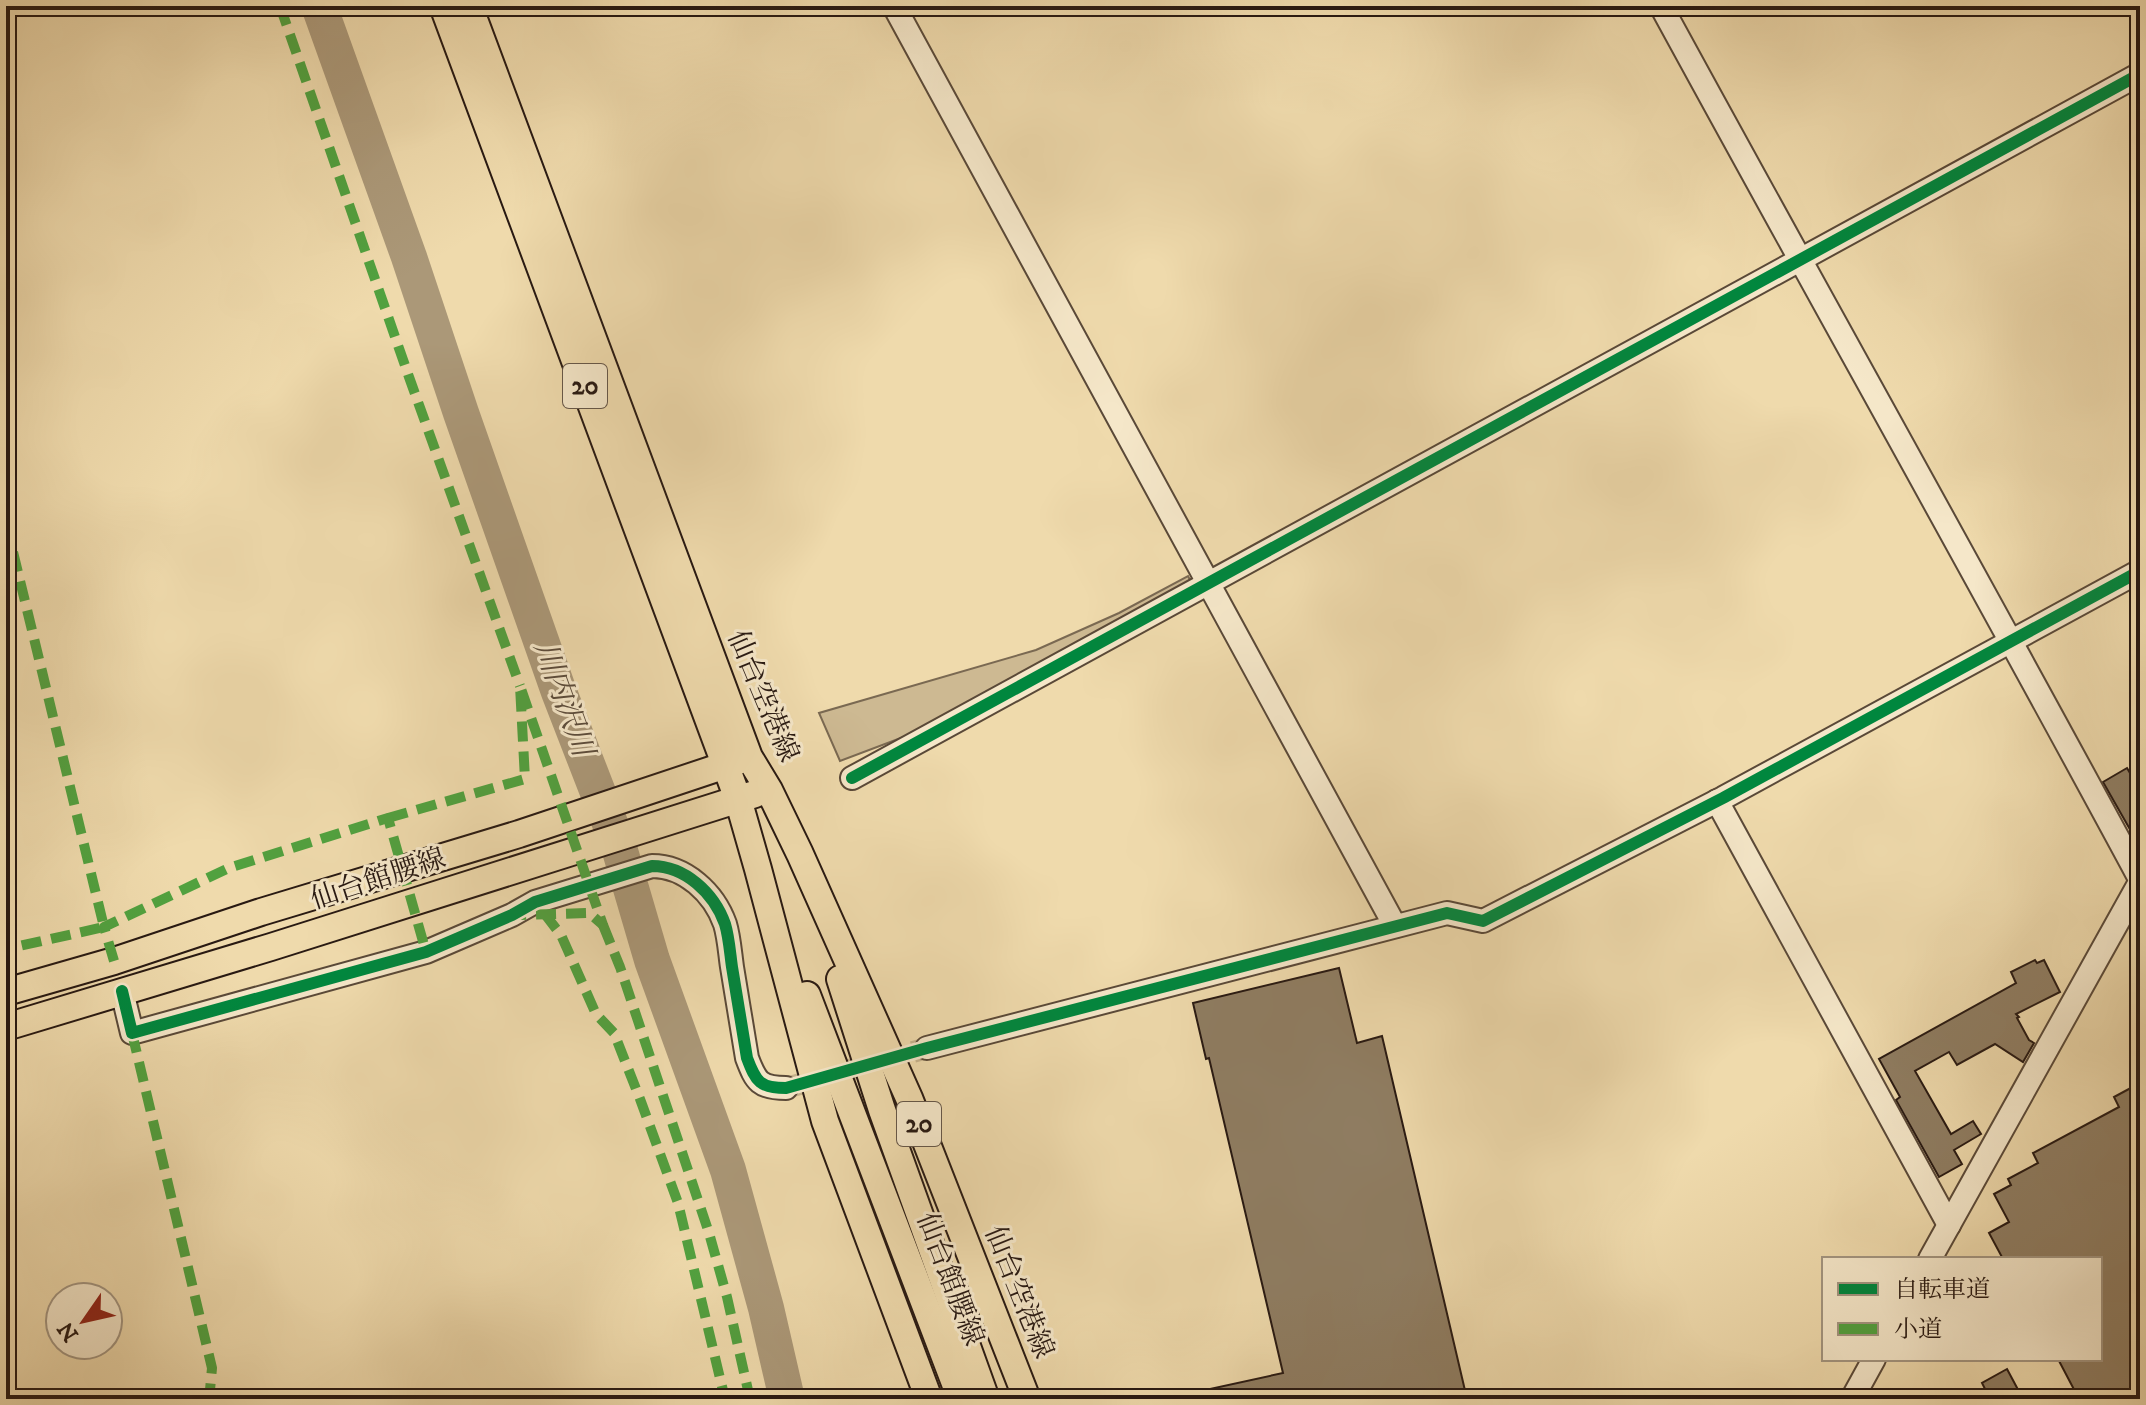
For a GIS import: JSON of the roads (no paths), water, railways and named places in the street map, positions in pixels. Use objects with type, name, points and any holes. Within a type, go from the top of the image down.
[{"type":"main road","name":"仙台空港線","points":[[443,6],[737,762],[769,790],[800,854],[909,1098],[1027,1399]]},
{"type":"main road","name":"仙台空港線","points":[[469,6],[737,762],[738,799],[825,1121],[929,1399]]},
{"type":"main road","name":"仙台館腰線","points":[[6,992],[519,834],[737,762]]},
{"type":"main road","name":"仙台館腰線","points":[[6,1027],[769,790]]},
{"type":"main road","name":"仙台館腰線","points":[[800,854],[882,1110],[986,1399]]},
{"type":"main road","name":"仙台館腰線","points":[[758,869],[961,1399]]},
{"type":"street","points":[[894,6],[1395,926]]},
{"type":"street","points":[[1661,6],[2012,641],[2140,881],[1931,1257]]},
{"type":"street","points":[[852,778],[2140,74]]},
{"type":"street","points":[[927,1048],[1447,913],[1483,921],[1717,801],[2140,571]]},
{"type":"street","points":[[1717,801],[1949,1225]]},
{"type":"street","points":[[122,991],[132,1033],[426,952],[535,902],[652,866],[661,866],[684,874],[713,901],[725,924],[747,1058],[754,1077],[762,1085],[786,1088]]},
{"type":"street","points":[[1852,1399],[1873,1361]]},
{"type":"waterway","name":"川内沢川","points":[[319,6],[559,692],[618,844],[652,960],[728,1170],[787,1399]]},
{"type":"tunnel","points":[[786,1088],[927,1048]]}]
